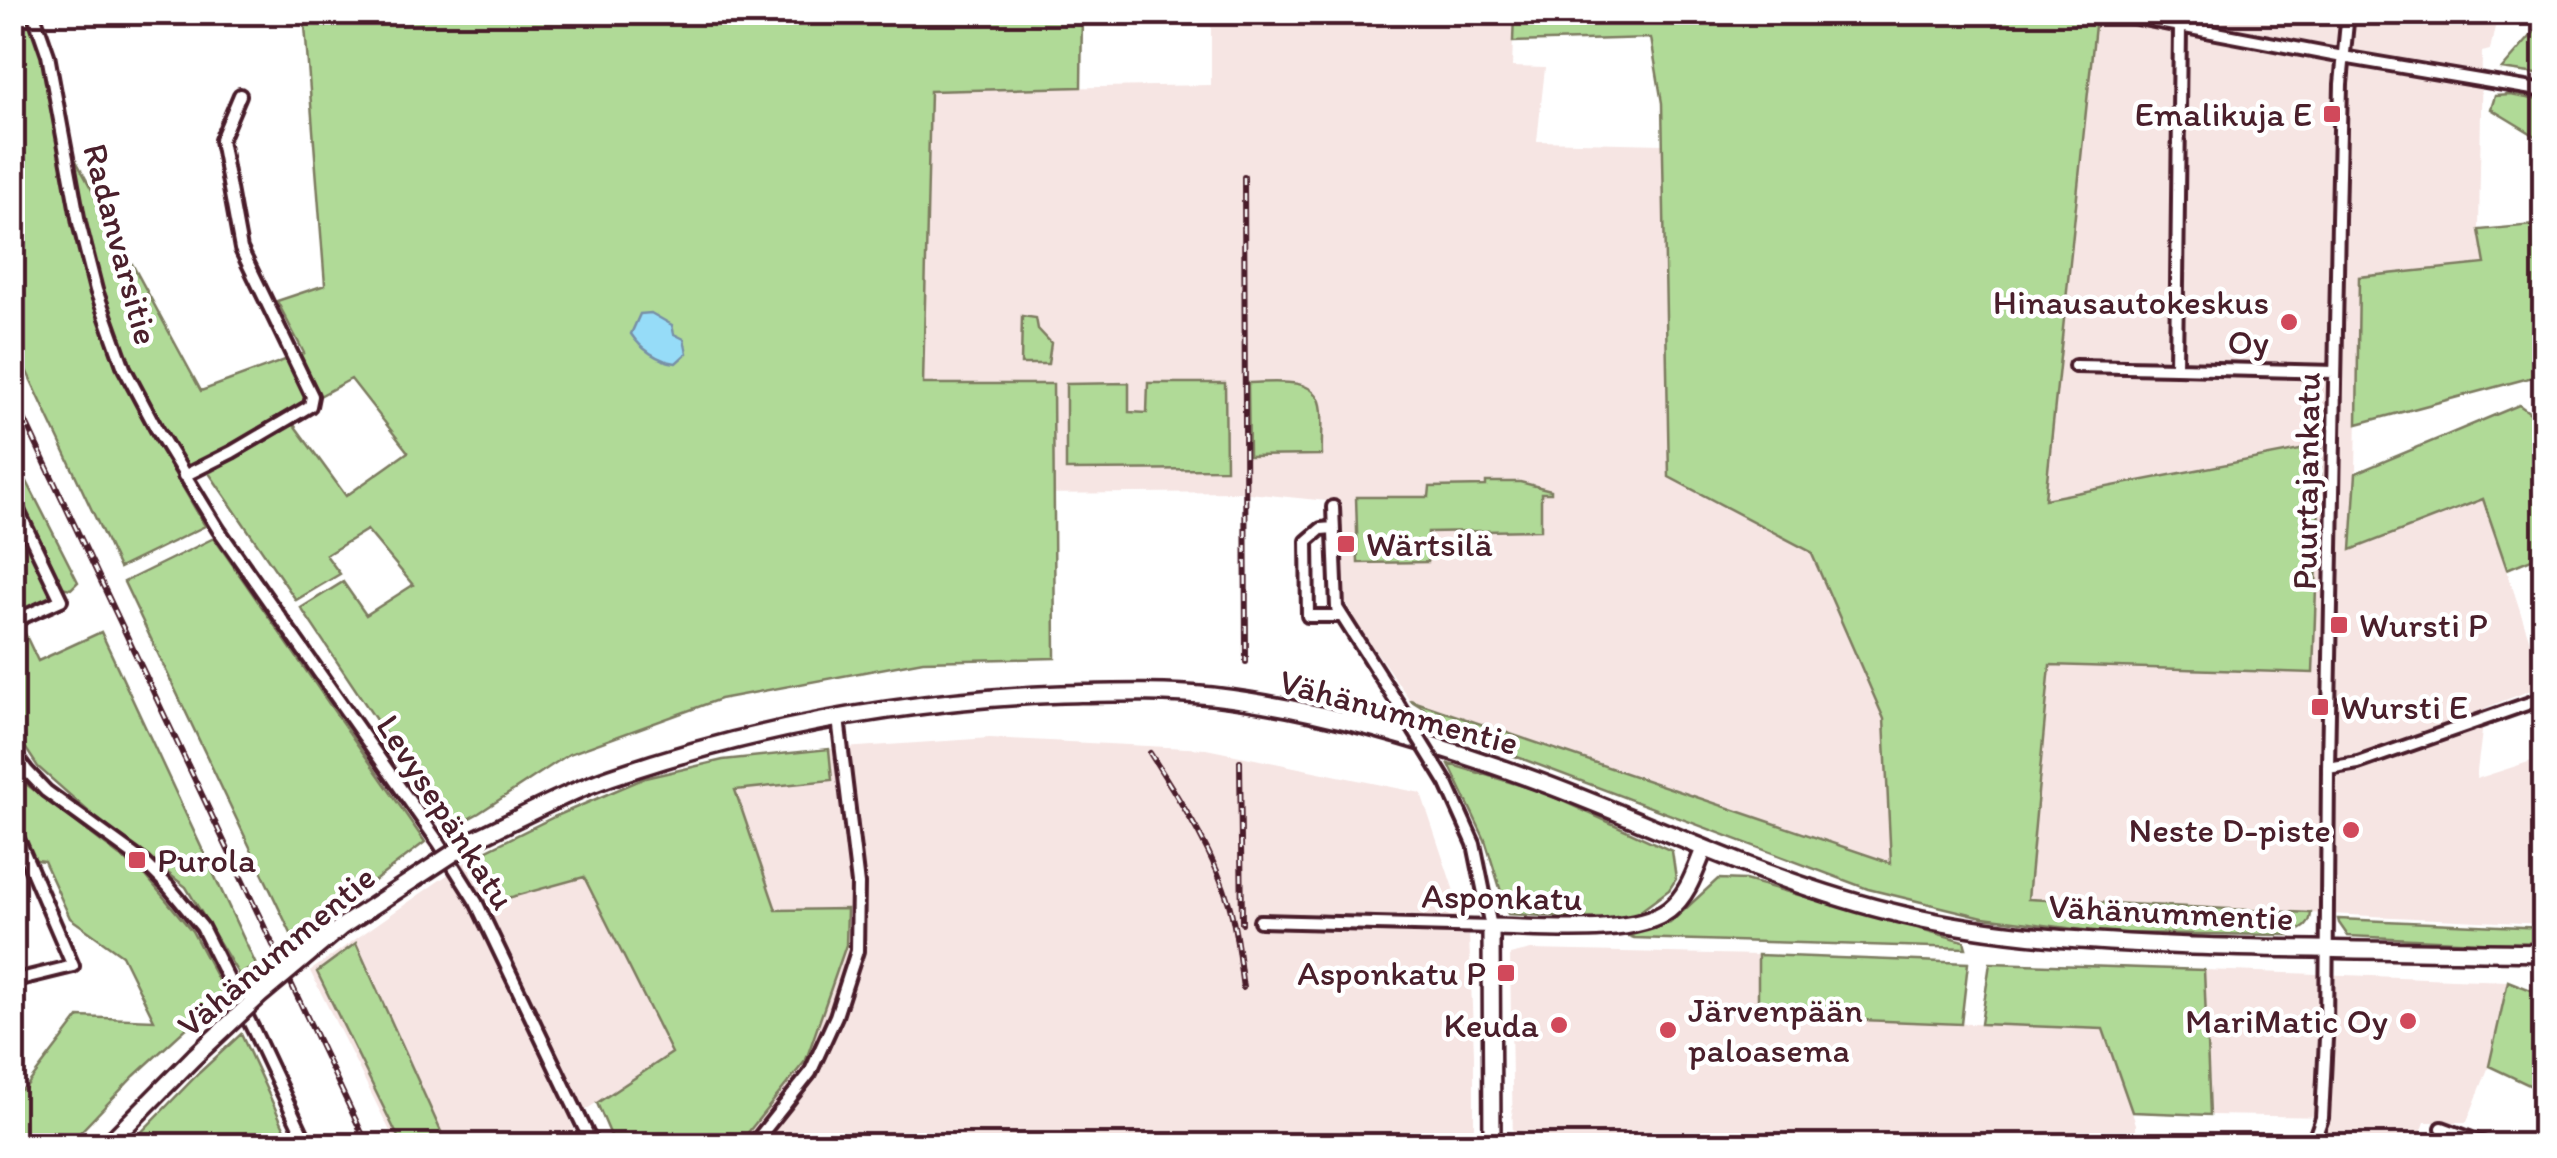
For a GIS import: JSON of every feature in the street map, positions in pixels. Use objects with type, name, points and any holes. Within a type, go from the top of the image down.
[{"type":"main road","name":"Vähänummentie","points":[[106,1146],[194,1056],[341,927],[475,839],[606,779],[701,749],[838,718],[1016,696],[1211,696],[1324,716],[1400,736],[1542,783],[1704,850],[1814,890],[1952,924],[2064,938],[2156,944],[2544,953]]},
{"type":"main road","name":"Asponkatu","points":[[1492,927],[1606,928],[1637,924],[1667,911],[1686,890],[1704,850]]},
{"type":"main road","points":[[1492,927],[1492,1146]]},
{"type":"street","name":"Radanvarsitie","points":[[34,12],[48,56],[79,224],[96,290],[124,368],[218,529]]},
{"type":"street","points":[[2106,12],[2544,91]]},
{"type":"street","name":"Puurtajankatu","points":[[2312,1146],[2322,1118],[2326,1038],[2336,372],[2343,57],[2348,12]]},
{"type":"street","points":[[2176,368],[2180,28]]},
{"type":"street","points":[[184,476],[310,406],[312,396],[241,249],[222,140],[240,95]]},
{"type":"street","points":[[2075,366],[2336,372]]},
{"type":"street","points":[[12,498],[61,600],[12,622]]},
{"type":"street","points":[[1333,507],[1340,616],[1447,784],[1474,844],[1492,927]]},
{"type":"street","points":[[1333,528],[1321,529],[1307,541],[1308,616],[1340,616]]},
{"type":"street","name":"Levysepänkatu","points":[[218,529],[439,843],[476,902],[593,1146]]},
{"type":"street","points":[[2328,768],[2358,763],[2544,698]]},
{"type":"street","points":[[752,1146],[810,1073],[836,1016],[857,951],[858,884],[838,718]]},
{"type":"street","points":[[12,751],[46,790],[145,863],[202,927],[308,1146]]},
{"type":"street","points":[[12,784],[27,770]]},
{"type":"street","points":[[12,826],[72,966],[12,981]]},
{"type":"street","name":"Asponkatu","points":[[1260,921],[1492,927]]},
{"type":"street","points":[[2442,1128],[2491,1146]]},
{"type":"shaded area","points":[[1211,13],[1514,13],[1512,67],[1545,68],[1537,141],[1663,144],[1669,477],[1810,552],[1884,719],[1892,863],[1410,700],[1360,629],[1328,570],[1327,501],[1239,492],[920,495],[918,392],[930,90],[1211,85]]},
{"type":"shaded area","points":[[2078,13],[2498,13],[2490,50],[2482,52],[2479,230],[2486,264],[2359,278],[2351,549],[2484,499],[2544,685],[2485,708],[2476,779],[2544,757],[2544,924],[2028,900],[2049,665],[2313,672],[2320,446],[2045,499],[2096,17]]},
{"type":"shaded area","points":[[990,738],[1206,749],[1421,793],[1469,936],[1474,1145],[738,1145],[806,1060],[846,945],[847,910],[776,911],[735,789],[831,780],[829,749]]},
{"type":"shaded area","points":[[473,857],[497,901],[583,876],[673,1053],[570,1120],[581,1145],[397,1145],[310,971]]},
{"type":"shaded area","points":[[1531,950],[1758,955],[1758,1016],[2103,1029],[2136,1124],[2136,1145],[1513,1145],[1510,955]]},
{"type":"shaded area","points":[[2204,970],[2508,981],[2489,1066],[2467,1122],[2425,1122],[2417,1145],[2319,1146],[2331,1117],[2210,1115]]},
{"type":"green space","points":[[2078,12],[2096,16],[2045,499],[2321,446],[2313,673],[2050,665],[2028,899],[2311,913],[2307,925],[2290,935],[2106,933],[1983,917],[1868,889],[1480,743],[1410,700],[1891,863],[1884,719],[1811,552],[1669,477],[1662,103],[1651,38],[1513,42],[1514,13]]},
{"type":"green space","points":[[12,13],[37,13],[51,52],[69,139],[57,141],[82,258],[109,343],[140,410],[205,526],[119,568],[13,342]]},
{"type":"green space","points":[[304,13],[1082,13],[1081,87],[930,91],[923,384],[1053,384],[1055,658],[923,661],[720,699],[569,754],[449,829],[301,608],[343,582],[366,615],[413,585],[367,530],[326,555],[340,574],[296,600],[209,473],[294,425],[346,496],[408,452],[351,379],[185,469],[118,341],[94,262],[77,182],[73,155],[201,391],[304,353],[277,301],[325,285]]},
{"type":"green space","points":[[2544,21],[2544,75],[2502,69]]},
{"type":"green space","points":[[2495,96],[2544,101],[2544,141],[2491,109]]},
{"type":"green space","points":[[2544,224],[2544,374],[2357,424],[2359,277],[2485,264],[2479,230]]},
{"type":"green space","points":[[1022,316],[1036,318],[1038,329],[1051,343],[1048,364],[1021,364]]},
{"type":"green space","points":[[1129,383],[1129,412],[1147,413],[1148,383],[1225,383],[1226,469],[1066,470],[1066,384]]},
{"type":"green space","points":[[1248,383],[1290,383],[1317,395],[1322,411],[1322,455],[1249,456]]},
{"type":"green space","points":[[2519,405],[2544,423],[2544,554],[2507,569],[2483,499],[2351,550],[2356,473]]},
{"type":"green space","points":[[12,452],[78,582],[71,589],[61,587],[59,599],[18,619],[38,661],[101,632],[256,965],[239,975],[186,887],[38,767],[13,729]]},
{"type":"green space","points":[[1486,482],[1520,482],[1551,490],[1541,493],[1541,530],[1428,532],[1428,562],[1358,563],[1356,497],[1429,497],[1430,487],[1486,486]]},
{"type":"green space","points":[[214,538],[425,842],[295,942],[124,582]]},
{"type":"green space","points":[[829,749],[832,780],[735,790],[776,910],[847,909],[846,945],[806,1060],[738,1145],[615,1145],[597,1103],[672,1053],[584,877],[497,901],[473,857],[645,778],[723,760]]},
{"type":"green space","points":[[1449,764],[1543,792],[1672,851],[1676,879],[1669,890],[1635,915],[1604,919],[1508,914],[1485,840]]},
{"type":"green space","points":[[22,781],[146,876],[192,931],[225,993],[134,1076],[68,1145],[13,1145],[13,1093],[25,1088],[79,1017],[154,1020],[122,955],[70,918],[44,861],[13,857],[12,787]]},
{"type":"green space","points":[[1718,879],[1745,880],[1964,941],[1966,948],[1626,935],[1670,923]]},
{"type":"green space","points":[[2338,919],[2544,928],[2544,945],[2348,936]]},
{"type":"green space","points":[[356,943],[447,1145],[402,1145],[317,972]]},
{"type":"green space","points":[[1758,955],[1968,963],[1961,1024],[1758,1016]]},
{"type":"green space","points":[[1990,963],[2204,970],[2210,1115],[2132,1112],[2103,1029],[1981,1024]]},
{"type":"green space","points":[[2508,981],[2544,995],[2544,1092],[2489,1066]]},
{"type":"green space","points":[[241,1034],[292,1145],[129,1145],[199,1073]]},
{"type":"water","points":[[651,313],[672,325],[674,334],[684,339],[687,353],[676,363],[650,353],[631,334],[640,314]]},
{"type":"railway","points":[[1244,177],[1246,662]]},
{"type":"railway","points":[[12,393],[368,1146]]},
{"type":"railway","points":[[1150,753],[1195,826],[1222,884],[1234,925],[1243,988]]},
{"type":"railway","points":[[1240,761],[1242,923]]},
{"type":"place","name":"Emalikuja E","points":[[2332,114]]},
{"type":"place","name":"Hinausautokeskus Oy","points":[[2289,322]]},
{"type":"place","name":"Wärtsilä","points":[[1346,544]]},
{"type":"place","name":"Wursti P","points":[[2339,625]]},
{"type":"place","name":"Wursti E","points":[[2320,707]]},
{"type":"place","name":"Neste D-piste","points":[[2351,830]]},
{"type":"place","name":"Purola","points":[[137,860]]},
{"type":"place","name":"Asponkatu P","points":[[1506,973]]},
{"type":"place","name":"MariMatic Oy","points":[[2408,1021]]},
{"type":"place","name":"Keuda","points":[[1559,1025]]},
{"type":"place","name":"Järvenpään paloasema","points":[[1668,1030]]}]
